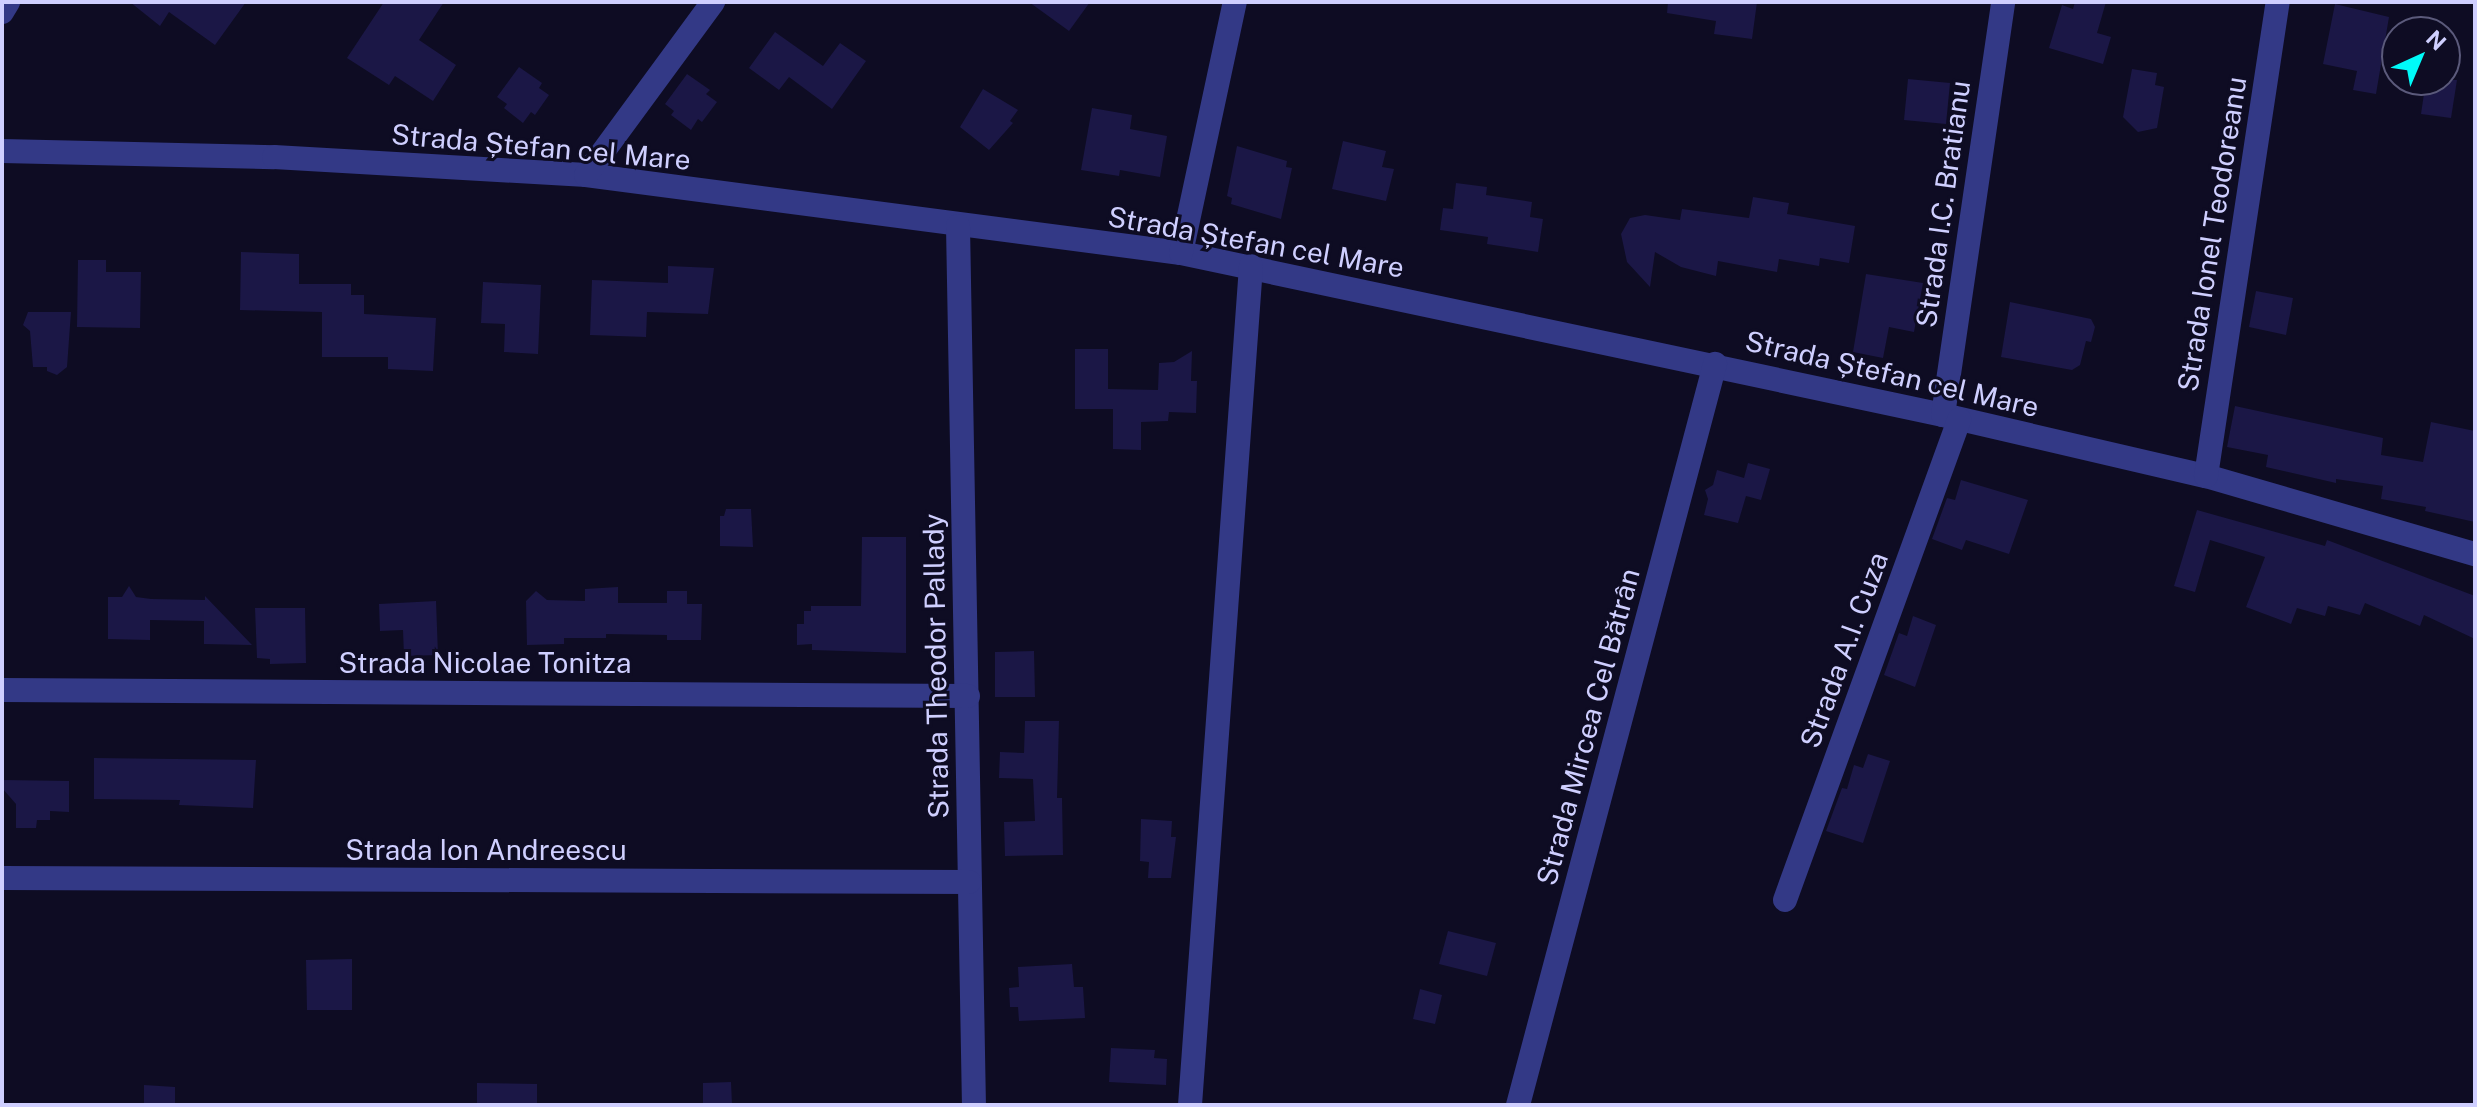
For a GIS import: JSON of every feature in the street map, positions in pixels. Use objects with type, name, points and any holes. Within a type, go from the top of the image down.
[{"type":"street","points":[[2,12],[8,2]]},
{"type":"street","points":[[586,175],[713,2]]},
{"type":"street","points":[[1181,253],[1235,2]]},
{"type":"street","name":"Strada I.C. Bratianu","points":[[1951,417],[2003,2]]},
{"type":"street","name":"Strada Ionel Teodoreanu","points":[[2206,476],[2278,2]]},
{"type":"street","name":"Strada Ștefan cel Mare","points":[[2,151],[274,157],[586,175],[1181,253],[1715,364],[2206,476],[2475,554]]},
{"type":"street","name":"Strada Theodor Pallady","points":[[958,226],[974,1105]]},
{"type":"street","points":[[1190,1105],[1251,266]]},
{"type":"street","name":"Strada Mircea Cel Bătrân","points":[[1518,1105],[1715,364]]},
{"type":"street","name":"Strada A.I. Cuza","points":[[1785,900],[1951,417]]},
{"type":"street","name":"Strada Nicolae Tonitza","points":[[2,690],[968,696]]},
{"type":"street","name":"Strada Ion Andreescu","points":[[2,878],[969,882]]},
{"type":"building","points":[[130,2],[246,2],[215,45],[169,12],[160,26]]},
{"type":"building","points":[[384,2],[444,2],[419,40],[456,65],[433,101],[395,76],[389,85],[347,58]]},
{"type":"building","points":[[1029,2],[1090,2],[1069,31]]},
{"type":"building","points":[[1668,2],[1757,2],[1752,39],[1714,34],[1716,21],[1667,13]]},
{"type":"building","points":[[2075,2],[2106,2],[2097,33],[2111,37],[2103,64],[2049,48],[2062,5],[2073,9]]},
{"type":"building","points":[[2335,4],[2385,16],[2381,16],[2381,64],[2376,94],[2353,90],[2357,71],[2323,64]]},
{"type":"building","points":[[775,32],[823,66],[840,43],[866,61],[832,109],[789,77],[779,90],[749,68]]},
{"type":"building","points":[[519,67],[542,83],[539,88],[549,95],[535,115],[531,112],[523,123],[504,108],[507,104],[497,97]]},
{"type":"building","points":[[2132,69],[2157,73],[2155,85],[2164,87],[2157,128],[2138,132],[2123,117]]},
{"type":"building","points":[[687,74],[710,90],[706,94],[717,102],[702,122],[698,119],[691,130],[671,115],[674,111],[665,104]]},
{"type":"building","points":[[1908,79],[1950,83],[1946,124],[1904,120]]},
{"type":"building","points":[[983,89],[1018,110],[1010,121],[1013,123],[989,150],[960,127]]},
{"type":"building","points":[[2424,96],[2454,96],[2451,118],[2421,114]]},
{"type":"building","points":[[1092,108],[1132,115],[1130,129],[1167,136],[1160,177],[1120,170],[1119,176],[1081,170]]},
{"type":"building","points":[[1343,141],[1386,151],[1382,167],[1394,169],[1386,201],[1332,189]]},
{"type":"building","points":[[1237,146],[1287,161],[1286,167],[1292,168],[1281,219],[1231,204],[1232,198],[1227,196]]},
{"type":"building","points":[[1456,183],[1487,187],[1486,195],[1532,202],[1530,217],[1543,219],[1538,252],[1487,244],[1488,237],[1440,230],[1443,208],[1453,209]]},
{"type":"building","points":[[1753,197],[1789,203],[1787,214],[1855,226],[1849,263],[1820,258],[1819,266],[1779,259],[1777,272],[1718,261],[1716,276],[1681,267],[1655,252],[1650,287],[1627,262],[1621,234],[1630,218],[1645,215],[1680,220],[1682,209],[1749,218]]},
{"type":"building","points":[[241,252],[299,254],[299,284],[351,284],[351,295],[364,295],[364,314],[436,318],[433,371],[388,369],[388,357],[322,357],[322,312],[240,310]]},
{"type":"building","points":[[78,260],[106,260],[106,272],[141,272],[140,328],[77,327]]},
{"type":"building","points":[[668,266],[714,268],[708,314],[647,312],[646,337],[590,335],[592,280],[668,283]]},
{"type":"building","points":[[1866,274],[1923,283],[1914,332],[1889,327],[1883,358],[1853,352]]},
{"type":"building","points":[[483,282],[541,285],[538,354],[504,352],[505,324],[481,323]]},
{"type":"building","points":[[2256,291],[2293,298],[2286,335],[2249,327]]},
{"type":"building","points":[[2010,302],[2091,319],[2095,327],[2091,342],[2086,341],[2080,365],[2072,370],[2001,357]]},
{"type":"building","points":[[28,312],[71,312],[67,367],[57,375],[47,371],[47,367],[33,367],[30,331],[23,325]]},
{"type":"building","points":[[1075,349],[1108,349],[1108,389],[1158,390],[1159,363],[1174,362],[1192,351],[1191,381],[1197,381],[1196,413],[1169,412],[1168,421],[1141,422],[1141,450],[1113,449],[1113,409],[1075,409]]},
{"type":"building","points":[[2235,406],[2383,438],[2381,455],[2423,462],[2431,422],[2475,431],[2475,522],[2425,511],[2426,507],[2381,499],[2383,486],[2336,479],[2336,483],[2266,467],[2268,455],[2227,447]]},
{"type":"building","points":[[1748,463],[1770,469],[1761,500],[1746,496],[1738,523],[1704,515],[1708,499],[1705,490],[1713,485],[1717,470],[1744,478]]},
{"type":"building","points":[[1961,480],[2028,500],[2009,554],[1966,540],[1962,550],[1932,539],[1947,498],[1955,500]]},
{"type":"building","points":[[726,509],[751,509],[753,547],[720,546],[720,516],[724,516]]},
{"type":"building","points":[[2197,510],[2325,546],[2327,540],[2475,596],[2475,639],[2424,615],[2420,626],[2365,603],[2360,615],[2328,606],[2325,616],[2297,608],[2291,624],[2246,607],[2265,557],[2210,540],[2195,592],[2174,586]]},
{"type":"building","points":[[862,537],[906,537],[906,653],[812,650],[812,644],[797,645],[797,624],[804,624],[804,611],[811,611],[811,606],[861,606]]},
{"type":"building","points":[[129,586],[136,597],[151,599],[205,600],[205,596],[252,645],[204,644],[204,621],[150,620],[150,640],[108,639],[108,597],[122,597]]},
{"type":"building","points":[[618,587],[618,603],[667,603],[667,591],[687,591],[687,604],[702,604],[701,640],[667,640],[667,635],[606,634],[606,638],[564,638],[564,644],[527,645],[526,601],[536,591],[547,600],[585,601],[585,589]]},
{"type":"building","points":[[436,601],[438,655],[404,656],[403,630],[380,631],[379,604]]},
{"type":"building","points":[[255,608],[305,608],[306,663],[270,664],[270,659],[257,658]]},
{"type":"building","points":[[1913,616],[1936,625],[1915,687],[1884,675],[1899,633],[1907,636]]},
{"type":"building","points":[[1034,651],[1035,697],[995,697],[995,652]]},
{"type":"building","points":[[1025,721],[1059,721],[1057,798],[1062,798],[1063,855],[1005,856],[1004,822],[1035,821],[1033,779],[999,778],[1000,752],[1024,753]]},
{"type":"building","points":[[1868,754],[1890,761],[1863,843],[1826,831],[1842,788],[1847,789],[1854,765],[1863,768]]},
{"type":"building","points":[[94,758],[256,760],[253,808],[179,805],[180,800],[94,799]]},
{"type":"building","points":[[2,780],[69,781],[69,812],[50,811],[50,820],[37,820],[36,828],[16,828],[16,804],[2,788]]},
{"type":"building","points":[[1141,819],[1172,821],[1171,837],[1176,837],[1171,878],[1148,878],[1149,862],[1140,861]]},
{"type":"building","points":[[1448,931],[1496,943],[1487,976],[1439,964]]},
{"type":"building","points":[[352,959],[352,1010],[307,1010],[306,960]]},
{"type":"building","points":[[1072,964],[1074,987],[1083,987],[1085,1018],[1019,1021],[1018,1007],[1010,1007],[1009,988],[1019,987],[1018,967]]},
{"type":"building","points":[[1420,989],[1442,995],[1435,1024],[1413,1019]]},
{"type":"building","points":[[1111,1048],[1155,1050],[1154,1058],[1167,1059],[1166,1085],[1109,1082]]},
{"type":"building","points":[[731,1082],[732,1105],[703,1105],[703,1083]]},
{"type":"building","points":[[477,1083],[537,1084],[537,1105],[477,1105]]},
{"type":"building","points":[[144,1085],[175,1087],[175,1105],[144,1105]]}]
